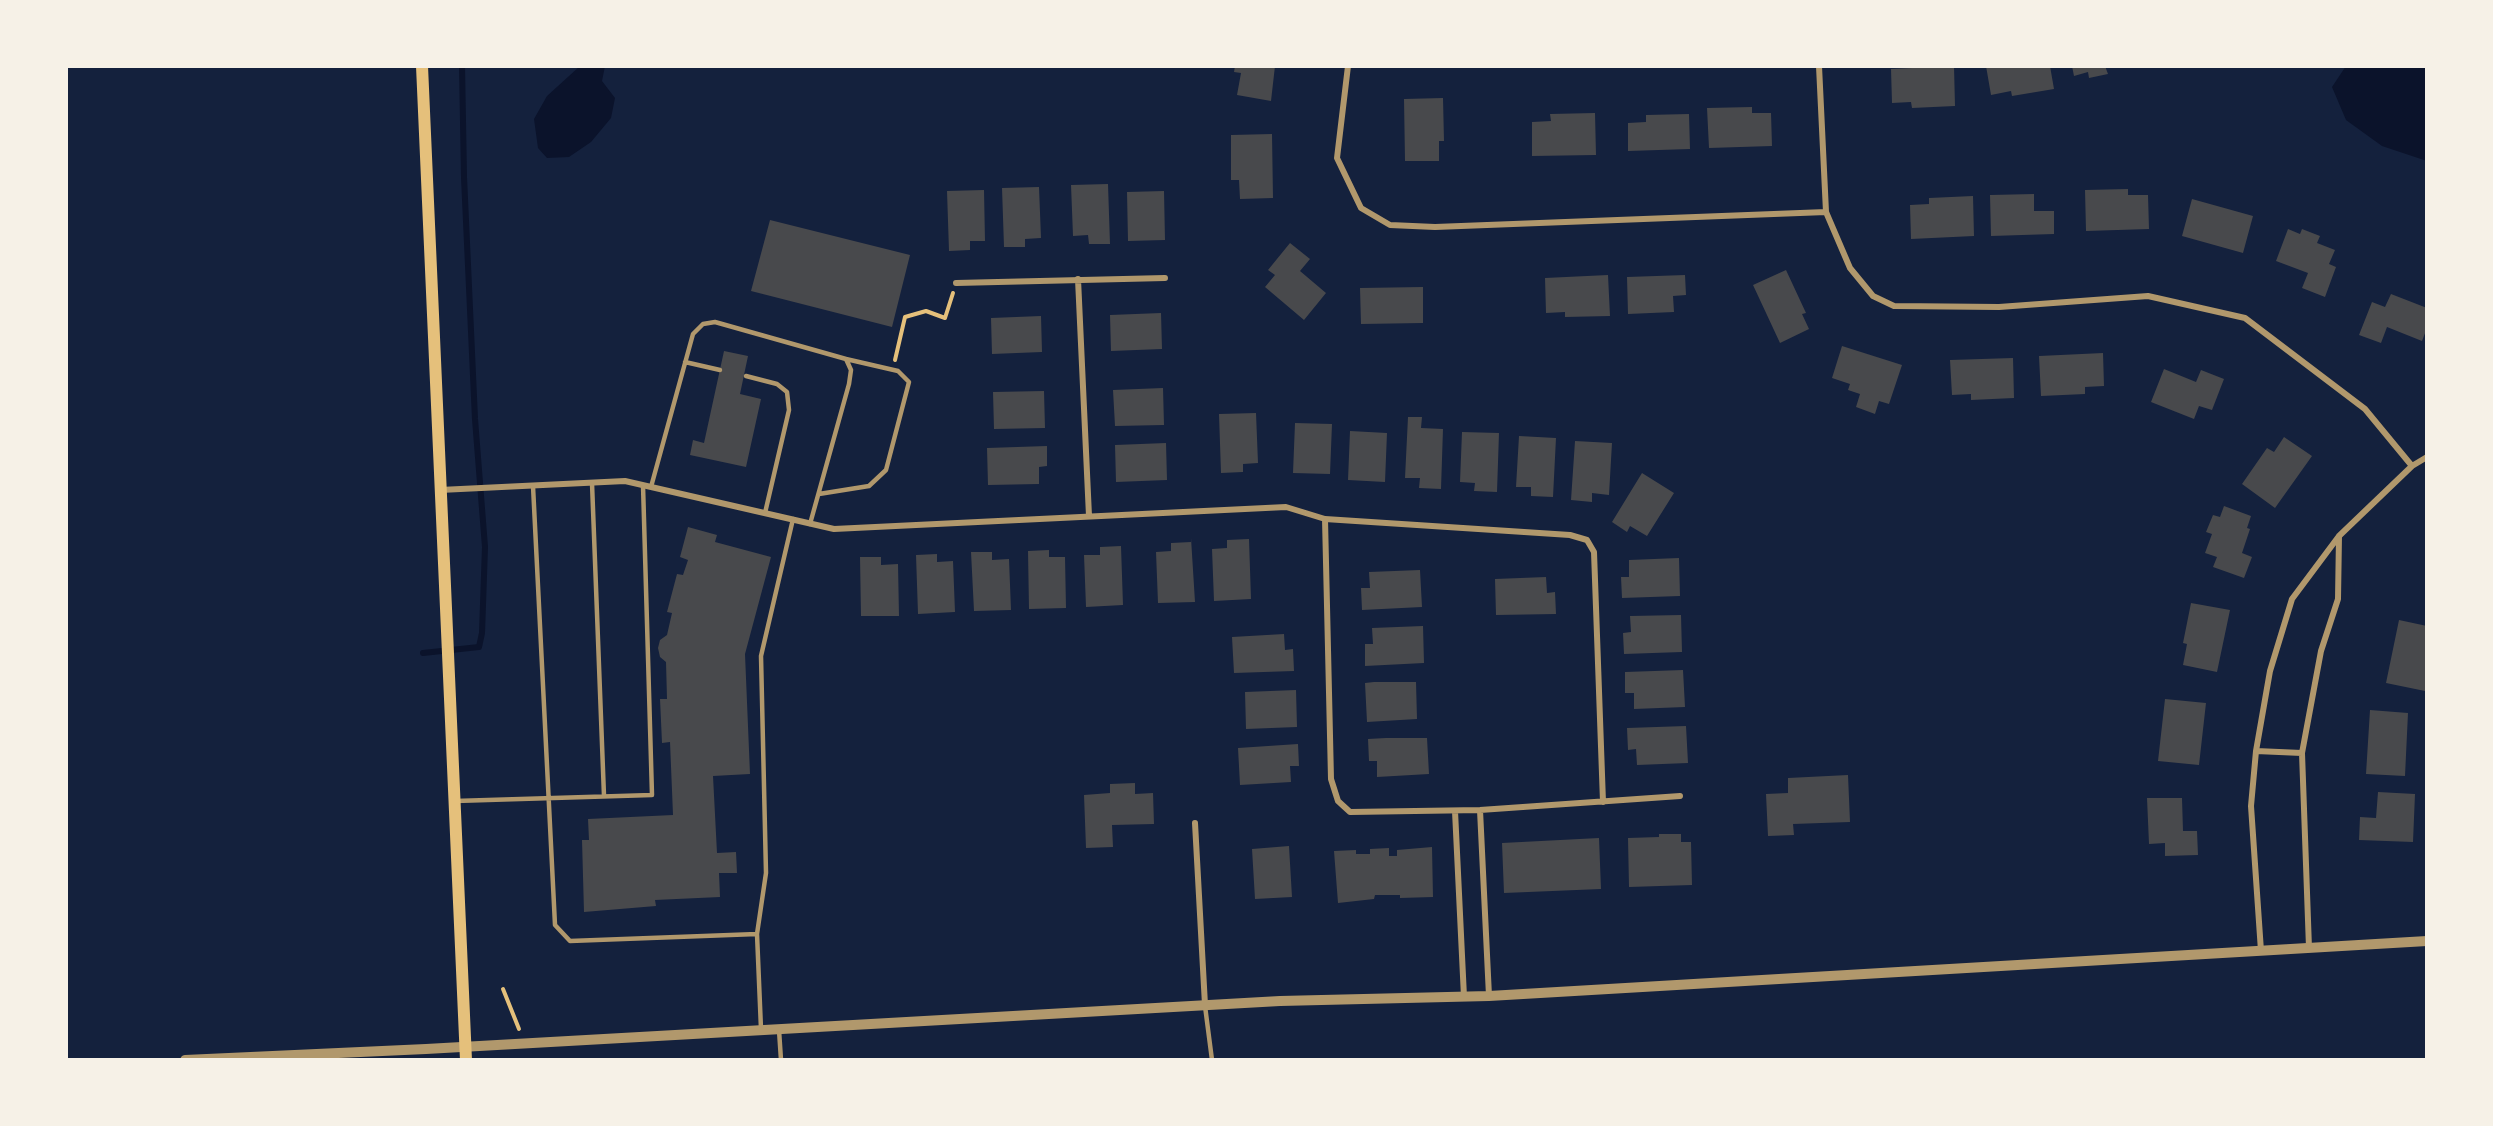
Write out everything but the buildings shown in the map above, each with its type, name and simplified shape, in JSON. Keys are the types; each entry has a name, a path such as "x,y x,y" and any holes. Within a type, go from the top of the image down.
{"main road":[{"path":"422,66 466,1060"}],"street":[{"path":"1348,66 1337,158 1361,208 1390,225 1435,227 1826,212"},
{"path":"1819,66 1826,212 1850,268 1873,296 1894,306 1999,307 2148,296 2245,318 2365,409 2412,466"},
{"path":"956,284 1165,278"},
{"path":"1078,279 1089,516"},
{"path":"2261,951 2251,806 2256,751 2271,671 2292,599 2339,536 2412,466 2427,457"},
{"path":"439,490 625,481 834,529 1286,507 1325,519 1570,535 1587,540 1594,552 1603,802"},
{"path":"1325,519 1331,779 1338,801 1350,812 1455,812 1680,796"},
{"path":"2309,948 2302,753 2321,651 2338,599 2339,536"},
{"path":"2256,751 2302,753"},
{"path":"1480,810 1489,996"},
{"path":"1455,812 1464,997"},
{"path":"1195,823 1205,1005"},
{"path":"185,1060 308,1057 465,1046 1205,1005 1489,996 2427,941"}],"lane":[{"path":"651,487 693,334 703,324 716,321 846,359 898,371 909,382 886,470 869,486 819,494"},
{"path":"810,524 849,384 851,370 846,359"},
{"path":"685,362 720,370"},
{"path":"746,376 777,384 787,392 789,410 765,513"},
{"path":"592,483 604,796"},
{"path":"453,801 652,795 643,485"},
{"path":"533,486 555,925 570,941 757,934"},
{"path":"761,1029 757,934 766,873 761,656 793,519"},
{"path":"1205,1005 1212,1060"},
{"path":"779,1028 781,1060"}],"path":[{"path":"892,370 905,317 926,311 945,318 956,284"},
{"path":"503,989 519,1025"}],"water":[{"path":"580,66 605,66 602,81 615,98 611,118 591,142 569,157 547,158 538,148 534,119 547,96"},
{"path":"2346,66 2427,66 2427,161 2382,146 2346,120 2332,87"}],"waterway":[{"path":"423,653 479,647 482,633 485,547 475,419 464,177 462,66"}]}
